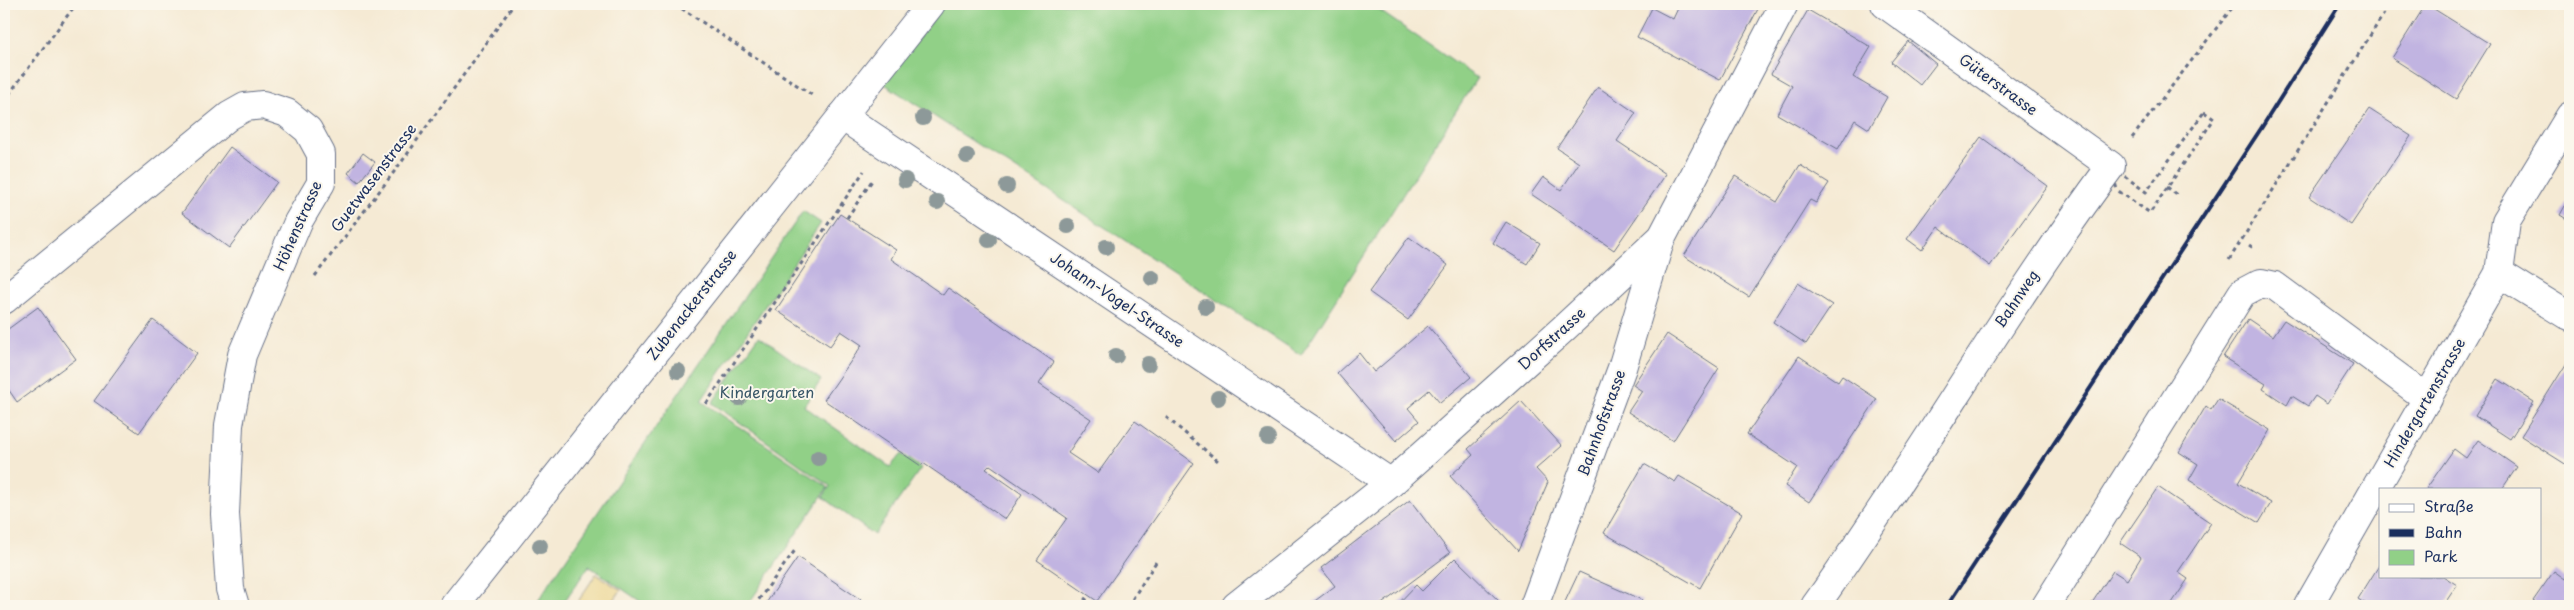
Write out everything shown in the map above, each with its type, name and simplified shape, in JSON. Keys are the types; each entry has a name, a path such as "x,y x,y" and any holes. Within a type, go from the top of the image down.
{"street":[{"name":"Zubenackerstrasse","path":"454,606 931,4"},
{"name":"Dorfstrasse","path":"1236,606 1391,483 1563,329 1662,237 1784,4"},
{"name":"Güterstrasse","path":"1885,4 2115,172"},
{"name":"Höhenstrasse","path":"4,300 229,116 245,107 263,105 287,112 308,130 321,154 321,184 298,222 242,356 229,425 225,514 230,589 235,606"},
{"name":"Johann-Vogel-Strasse","path":"842,116 1391,483"},
{"path":"2570,116 2506,221 2499,273 2570,317"},
{"name":"Bahnweg","path":"1815,606 1872,526 1992,336 2055,241 2115,172"},
{"name":"Bahnhofstrasse","path":"1534,606 1622,368 1662,237"},
{"name":"Hindergartenstrasse","path":"2308,606 2499,273"},
{"path":"2046,606 2242,293 2261,283 2275,286 2428,399"}],"path":[{"path":"4,101 76,4"},
{"name":"Guetwasenstrasse","path":"310,282 403,160 514,4"},
{"path":"675,4 842,116"},
{"path":"2129,143 2235,4"},
{"path":"2204,112 2214,119 2150,213 2115,172 2146,192 2204,112"},
{"path":"706,404 864,171 874,178 847,218"},
{"path":"2167,187 2178,196"},
{"path":"1166,417 1218,461"},
{"path":"754,606 796,549"},
{"path":"1128,606 1156,562"},
{"path":"1084,598 1095,606"}],"green space":[{"path":"945,4 1370,4 1477,78 1301,355 883,83"},
{"path":"803,211 821,223 701,401 828,487 747,606 647,606 589,566 561,606 534,606"},
{"name":"Kindergarten","path":"759,336 821,380 804,406 890,467 901,454 921,468 874,535 823,497 830,486 712,403"}],"sand":[{"path":"596,574 621,590 610,606 575,606"}],"building":[{"path":"1680,4 1748,4 1758,9 1720,80 1637,37 1652,8 1673,19"},
{"path":"2426,4 2490,44 2456,99 2392,58"},
{"path":"1808,10 1871,47 1853,77 1887,97 1869,129 1855,120 1838,149 1777,114 1792,86 1771,74"},
{"path":"1908,41 1936,64 1920,85 1891,62"},
{"path":"1598,87 1636,113 1617,141 1666,174 1614,250 1531,194 1543,177 1561,190 1579,163 1557,148"},
{"path":"2369,109 2411,136 2351,225 2309,197"},
{"path":"1981,137 2048,186 1990,266 1938,227 1922,250 1907,239"},
{"path":"230,147 277,182 229,248 182,213"},
{"path":"363,153 375,162 359,182 348,173"},
{"path":"1800,165 1829,183 1816,203 1810,200 1749,297 1684,256 1735,176 1777,202"},
{"path":"2570,197 2570,221 2560,215"},
{"path":"840,214 896,250 891,259 943,295 948,288 1054,362 1039,384 1091,419 1068,453 1098,473 1135,421 1194,463 1097,601 1037,560 1067,518 990,465 986,469 1022,494 1005,519 923,463 921,466 824,400 862,345 841,331 830,346 776,310"},
{"path":"1506,222 1540,243 1527,264 1493,243"},
{"path":"1409,237 1448,265 1408,320 1369,292"},
{"path":"1798,283 1832,305 1806,344 1773,322"},
{"path":"38,307 76,359 17,402 4,383 4,332"},
{"path":"2248,319 2273,336 2284,320 2353,364 2327,404 2315,396 2308,406 2292,396 2287,405 2263,389 2266,384 2223,357"},
{"path":"153,320 197,353 139,433 94,401"},
{"path":"1428,326 1471,377 1440,403 1429,390 1408,408 1419,421 1396,441 1337,373 1359,353 1374,372"},
{"path":"1667,334 1719,368 1673,441 1628,412 1642,391 1633,385"},
{"path":"1799,356 1838,382 1842,376 1877,399 1809,502 1785,486 1797,467 1747,434"},
{"path":"2568,361 2570,363 2570,467 2521,436"},
{"path":"2498,379 2534,402 2510,439 2475,416"},
{"path":"2218,399 2270,430 2238,483 2271,503 2259,523 2189,480 2198,464 2179,452 2206,406 2211,410"},
{"path":"1521,401 1562,446 1536,469 1548,482 1518,551 1450,476 1473,455 1468,449"},
{"path":"2478,440 2517,467 2503,488 2427,488 2454,449 2466,458"},
{"path":"1644,464 1675,482 1679,476 1742,513 1700,588 1604,533"},
{"path":"2158,487 2211,523 2178,572 2188,579 2170,606 2090,606 2113,571 2127,580 2141,557 2120,543"},
{"path":"1410,500 1450,553 1379,606 1308,606 1335,586 1321,568"},
{"path":"798,557 870,606 764,606"},
{"path":"1455,558 1504,606 1396,606 1416,585 1422,591"},
{"path":"2379,566 2379,578 2446,578 2457,585 2443,606 2369,606 2358,599"},
{"path":"2554,571 2565,579 2570,571 2570,606 2540,606 2533,601"},
{"path":"1579,572 1642,600 1639,606 1563,606"}],"railway":[{"path":"1947,606 2262,127 2340,4"}]}
